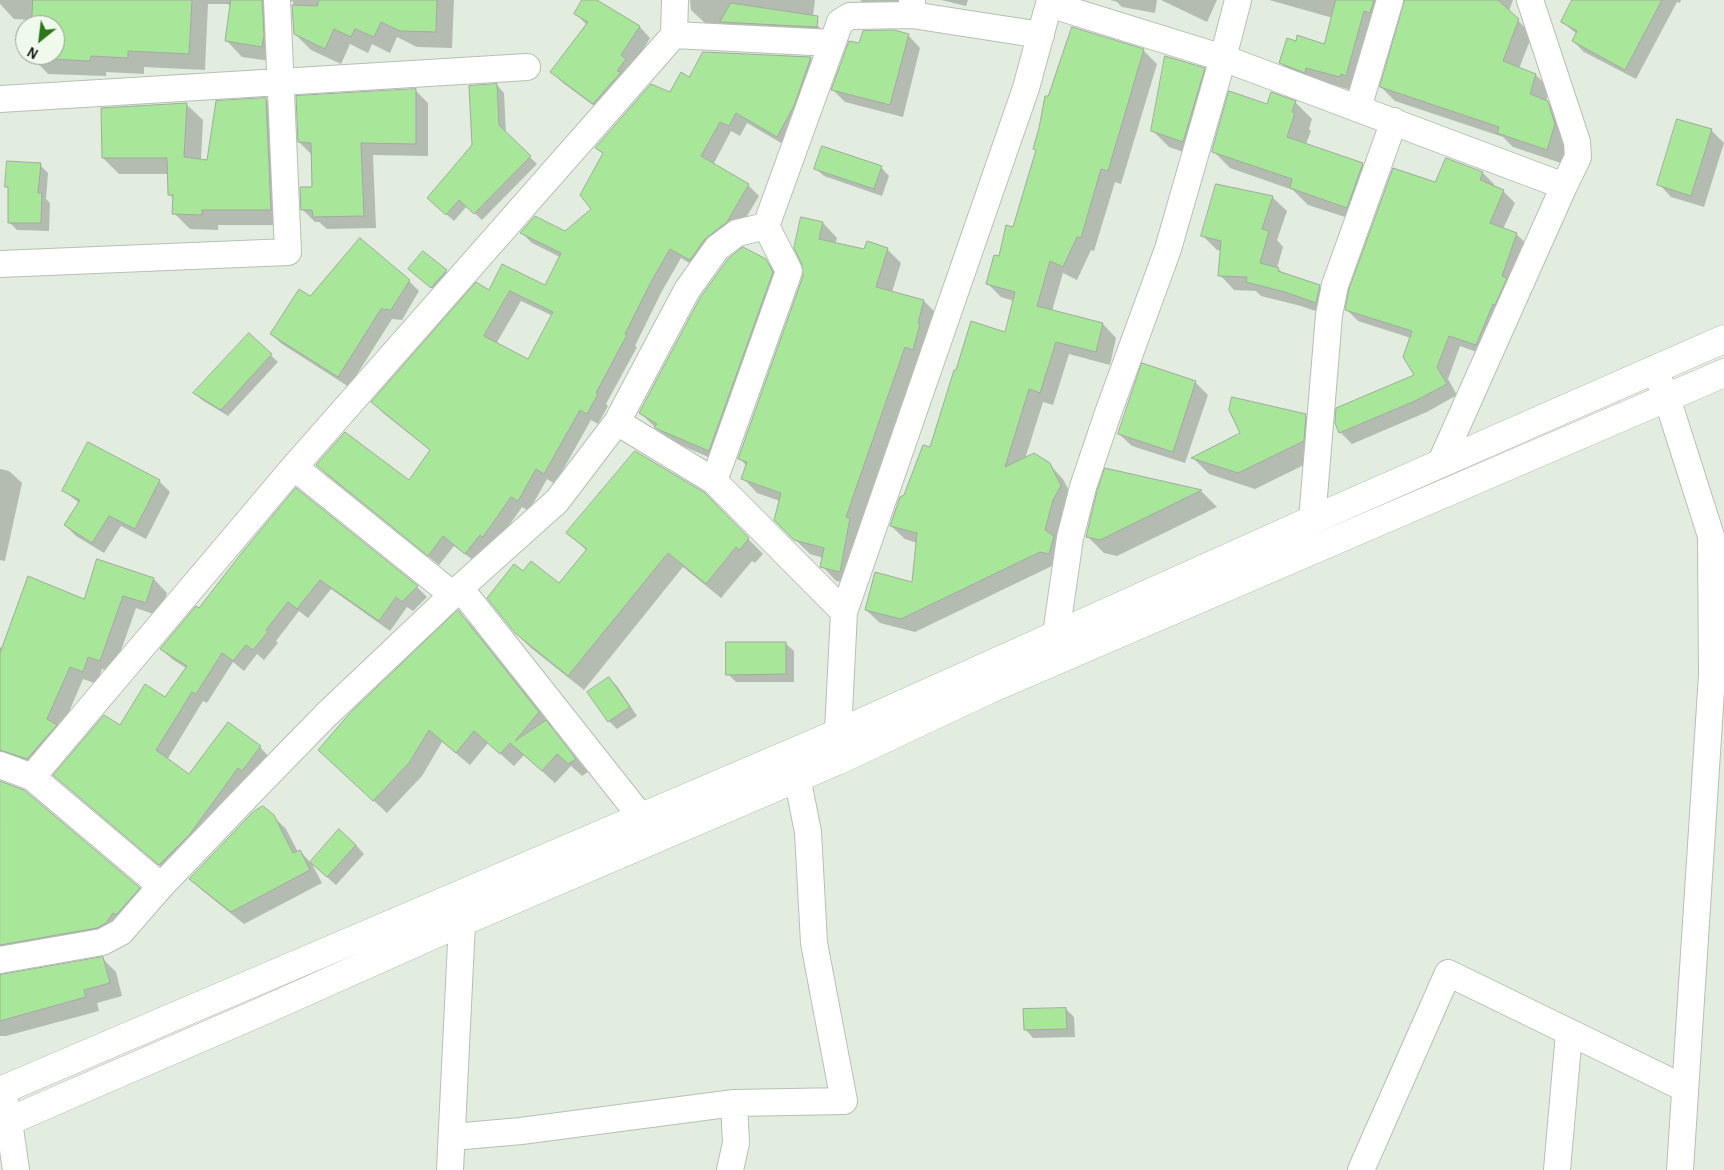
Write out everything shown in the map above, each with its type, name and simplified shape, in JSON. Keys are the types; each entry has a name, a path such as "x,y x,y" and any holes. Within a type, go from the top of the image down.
{"main road":[{"path":"5,1123 462,922 793,765 838,733 1312,520 1724,339"},
{"path":"1,1090 642,818 793,765 837,761 998,686 1724,373"}],"street":[{"path":"0,264 288,252 279,81 277,0"},
{"path":"32,777 294,467 674,34 675,0"},
{"path":"1056,634 1070,538 1083,487 1168,249 1238,0"},
{"path":"1358,108 1390,0"},
{"path":"1440,464 1578,157 1577,142 1530,0"},
{"path":"837,761 844,612 1026,88 1050,2 1223,58 1564,186"},
{"path":"714,481 789,271 766,226 840,22 850,16 912,7 1041,35"},
{"path":"674,34 832,43"},
{"path":"0,99 527,67"},
{"path":"1312,520 1329,315 1335,285 1394,121"},
{"path":"0,960 102,942 120,932 161,886 326,715 457,591 558,501 616,422 687,290 716,248 737,233 766,226"},
{"path":"1654,369 1667,398 1711,536 1718,673 1714,824 1684,1088 1680,1170"},
{"path":"616,422 714,481 844,612"},
{"path":"294,467 457,591 642,818"},
{"path":"0,765 32,777 161,886"},
{"path":"452,1137 521,1131 734,1103 844,1101 814,943 808,832 793,765"},
{"path":"450,1170 462,922"},
{"path":"1361,1170 1448,973 1684,1088"},
{"path":"1557,1170 1569,1033"},
{"path":"1,1090 5,1123 16,1170"},
{"path":"730,1170 736,1143 734,1103"}],"building":[{"path":"33,0 192,0 189,54 128,51 128,58 91,56 90,61 65,60 65,15 32,15"},
{"path":"231,0 262,0 264,35 262,47 225,41 230,5 227,3 230,4"},
{"path":"319,0 437,0 436,32 400,31 381,22 374,37 355,29 351,37 334,29 325,49 294,34 292,5 317,6"},
{"path":"582,0 597,0 640,26 621,55 626,59 617,71 621,72 593,104 550,72 588,22 574,14"},
{"path":"1336,0 1374,0 1370,13 1364,11 1346,76 1341,74 1340,77 1306,68 1305,73 1279,63 1287,38 1296,41 1297,35 1324,44"},
{"path":"1405,0 1498,0 1519,19 1503,61 1536,74 1530,94 1548,101 1555,124 1547,150 1497,133 1499,127 1380,87"},
{"path":"1572,0 1662,0 1625,70 1572,41 1577,31 1561,22"},
{"path":"731,3 818,16 817,27 720,22"},
{"path":"1072,27 1144,49 1108,171 1101,169 1081,238 1077,237 1063,267 1050,261 1037,306 1103,323 1096,352 1056,342 1040,393 1029,389 1005,467 1034,453 1050,463 1061,486 1053,500 1045,530 1054,536 1049,554 1040,552 901,619 865,610 875,572 912,582 917,533 890,526 900,497 904,495 923,445 930,447 971,321 1005,332 1015,292 986,284 994,255 999,256 1006,225 1013,227 1036,150 1033,149 1045,96 1048,96"},
{"path":"894,30 909,34 890,105 831,90 849,41 859,43 863,31"},
{"path":"703,52 811,57 794,106 777,137 736,113 729,126 720,122 701,156 749,184 727,222 705,239 690,260 670,249 651,282 625,334 627,335 587,414 580,410 544,474 536,469 518,501 511,497 483,537 480,535 465,554 443,536 428,556 316,465 345,432 409,480 430,450 371,402 476,282 489,290 502,264 545,285 561,253 520,233 535,216 565,231 591,209 580,195 603,153 595,148 651,84 670,92 681,72 689,77","holes":["510,291 553,312 528,359 484,336"]},
{"path":"1165,56 1205,68 1183,142 1151,131"},
{"path":"497,84 499,125 531,156 474,214 459,200 446,215 427,198 472,145 469,86"},
{"path":"416,89 416,144 361,143 364,216 313,217 312,210 301,210 300,187 312,187 311,143 298,142 296,96"},
{"path":"1229,91 1267,104 1271,92 1296,101 1292,112 1295,113 1287,137 1363,163 1347,208 1290,188 1292,179 1212,152"},
{"path":"266,98 271,210 202,210 202,215 172,214 173,195 168,195 167,158 102,158 101,108 187,103 184,157 207,160 216,101"},
{"path":"1677,119 1712,129 1691,196 1657,185"},
{"path":"822,146 882,166 874,189 814,169"},
{"path":"1446,158 1483,172 1480,180 1504,190 1490,223 1517,233 1502,276 1507,278 1495,305 1493,304 1476,345 1449,336 1437,367 1447,384 1415,401 1339,433 1335,423 1336,408 1414,375 1403,357 1412,331 1345,310 1349,289 1393,168 1435,182"},
{"path":"7,161 41,163 38,193 42,193 41,223 8,223 8,187 5,187"},
{"path":"1216,184 1273,196 1262,229 1269,231 1260,263 1279,268 1278,271 1320,285 1316,303 1285,292 1246,282 1247,277 1218,276 1221,241 1201,236"},
{"path":"801,217 823,222 819,239 864,249 867,241 888,248 876,287 924,300 913,350 905,347 846,517 850,518 840,572 820,567 824,548 794,540 774,520 781,493 741,479 747,462 738,459 803,276 802,265 794,248"},
{"path":"360,238 410,280 391,310 381,309 338,377 270,334 299,289 310,296"},
{"path":"743,247 766,259 773,272 709,451 657,429 654,427 657,424 639,413 700,298 728,259"},
{"path":"423,251 447,270 431,288 408,269"},
{"path":"249,333 272,354 221,410 193,393"},
{"path":"1142,363 1196,381 1173,452 1118,434"},
{"path":"1232,397 1306,414 1304,441 1238,473 1191,458 1240,433 1229,410"},
{"path":"88,442 160,480 135,529 109,516 92,543 64,525 80,500 62,491"},
{"path":"635,451 705,493 749,538 740,550 736,547 706,584 668,553 568,676 515,633 487,598 514,564 523,571 531,561 559,583 587,549 566,533"},
{"path":"1105,468 1202,490 1100,540 1086,537 1097,491"},
{"path":"296,488 418,586 402,602 396,597 379,621 320,580 297,609 288,602 266,630 268,632 253,650 246,645 233,661 222,653 196,694 192,692 156,750 189,774 228,722 261,746 242,771 238,768 190,834 159,865 53,775 104,715 120,725 145,684 165,697 187,666 160,649 196,606 199,608"},
{"path":"97,559 154,578 146,603 123,596 100,661 88,657 83,672 70,667 47,719 57,725 27,759 0,750 0,653 28,576 84,599"},
{"path":"458,610 539,712 515,741 546,720 576,759 568,764 557,754 542,771 510,743 500,754 474,731 456,753 429,730 409,763 373,801 318,750 350,713"},
{"path":"726,642 786,642 786,674 726,675"},
{"path":"609,677 630,707 608,722 587,692"},
{"path":"0,781 24,790 140,888 116,915 113,913 106,923 97,928 0,945"},
{"path":"263,806 274,815 293,853 300,850 310,870 231,912 189,879 253,812"},
{"path":"339,829 356,845 327,877 310,862"},
{"path":"103,957 110,983 84,990 86,997 0,1021 0,975"},
{"path":"1066,1008 1067,1029 1024,1030 1023,1009"}]}
